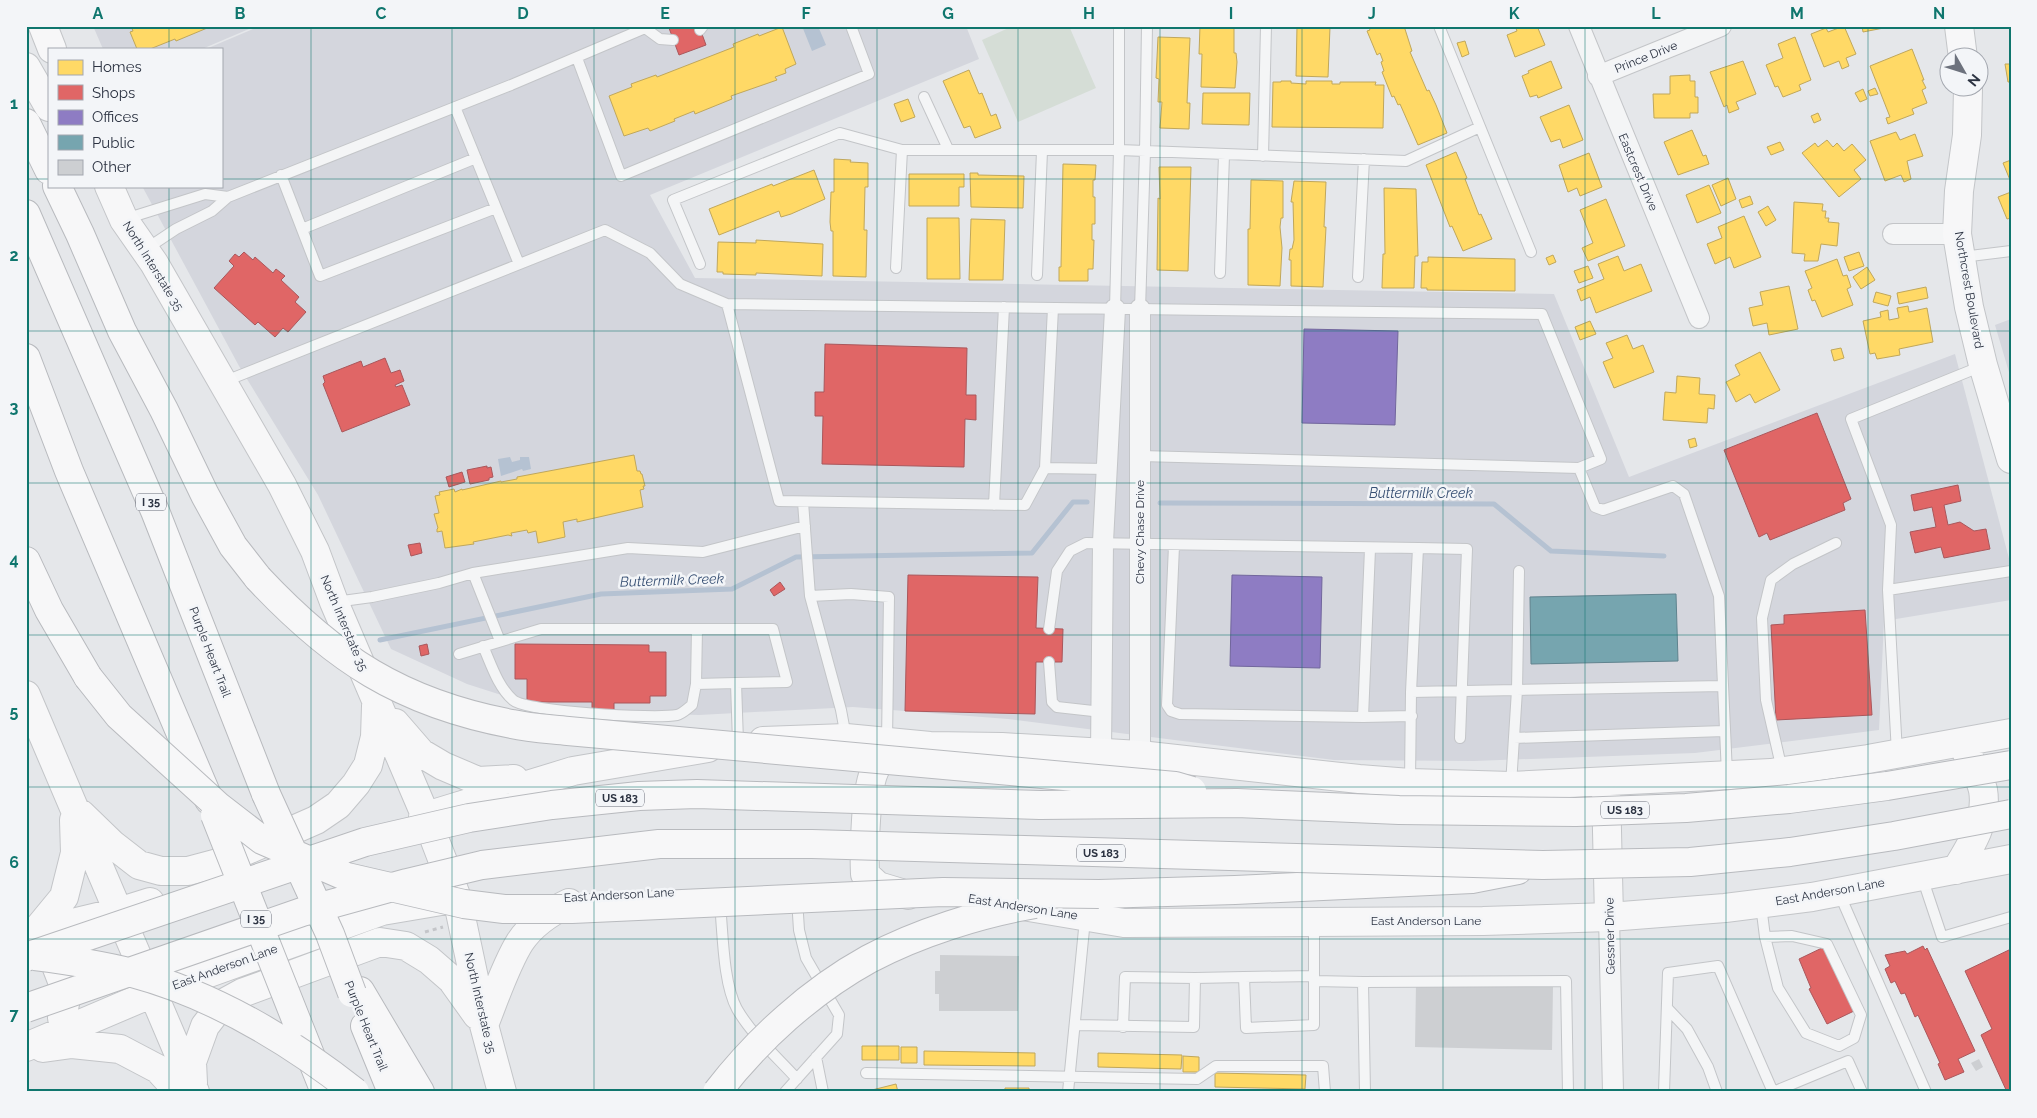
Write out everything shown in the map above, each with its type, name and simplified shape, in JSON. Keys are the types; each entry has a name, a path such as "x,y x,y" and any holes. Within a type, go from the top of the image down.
{"main road":[{"path":"43,26 52,48"},
{"path":"1959,26 1962,48"},
{"path":"26,67 48,105"},
{"name":"Northcrest Boulevard","path":"1968,98 1966,135 1959,191 1959,245 1969,307 1983,366 2011,459"},
{"path":"26,123 48,168"},
{"path":"58,188 122,331 233,546 258,578 286,608 338,652 389,684 427,701 482,718 514,725 1175,786 1237,803"},
{"path":"99,188 124,220"},
{"name":"North Interstate 35","path":"110,188 124,220 145,249 282,485 315,551 334,602 426,816 457,898 484,1025 502,1092"},
{"name":"Purple Heart Trail","path":"26,214 155,511 266,794 356,992 392,1092"},
{"name":"I 35","path":"26,358 69,471 215,815 325,1092"},
{"path":"26,562 49,610 88,677 119,716 218,806 262,840 347,877 464,904 504,909 572,909 943,892 1099,894 1235,890 1472,879 1543,865"},
{"path":"26,695 153,993 189,1090"},
{"path":"377,700 421,752 443,766 478,781 517,779 572,771 738,742 797,738 846,738 930,746 1002,747 1140,755 1410,783 1511,786 1782,771 2011,733"},
{"path":"73,806 112,844 139,865 162,871 188,871 218,863 316,820 338,805 356,784 368,765 376,737 377,700"},
{"path":"1956,870 1969,850 1984,814 1983,789 1962,742"},
{"path":"912,896 878,886 865,874 870,783 877,765 896,753 930,746"},
{"name":"US 183","path":"28,944 364,842 469,818 552,805 639,796 697,794 1040,805 1237,803 1409,810 1576,812 1686,808 1789,799 1987,771 2011,765"},
{"path":"28,944 118,912 572,771"},
{"name":"Gessner Drive","path":"1606,781 1609,917"},
{"path":"28,944 64,897 76,853 73,806"},
{"name":"US 183","path":"26,1008 302,912 407,883 482,865 659,844 812,844 1543,865 1690,862 1790,852 1894,836 2011,814"},
{"name":"East Anderson Lane","path":"38,1041 153,993 382,911 457,898 577,898 719,889 846,888 912,896 972,898 1124,923 1483,921 1609,917 1760,904 1839,892 2011,859"},
{"path":"718,1092 768,1035 817,993 869,959 936,930 1011,908 1099,894"},
{"path":"484,1025 520,942 538,922 552,911 577,898"},
{"path":"189,1090 192,1062 205,1026 222,1004 242,993 380,942 406,946 429,960 452,980 484,1025"},
{"path":"28,944 32,943 52,955 67,994 62,1018 38,1041"},
{"path":"28,944 60,959 132,973 198,996 262,1028 322,1066 355,1092"},
{"path":"356,992 420,1092"},
{"path":"26,1050 72,1044 120,1049 158,1069 189,1090"}],"street":[{"name":"Eastcrest Drive","path":"1579,26 1699,318"},
{"name":"Prince Drive","path":"1598,76 1721,26"},
{"path":"1892,234 1959,245"},
{"path":"1101,753 1103,542 1115,309"},
{"name":"Chevy Chase Drive","path":"1140,309 1140,755"},
{"name":"Gessner Drive","path":"1609,917 1614,1092"}],"lane":[{"path":"577,58 621,176 869,74 851,26"},
{"path":"1115,309 1119,150 1119,26"},
{"path":"1140,309 1147,26"},
{"path":"1263,156 1266,26"},
{"path":"1438,26 1531,252"},
{"path":"145,249 171,232 212,211 228,197 577,58 648,27 660,39 673,40"},
{"path":"924,97 948,149"},
{"path":"454,107 519,264"},
{"path":"700,264 673,200 840,133 902,150 1119,150 1406,161 1480,127"},
{"path":"896,268 902,150"},
{"path":"1036,275 1042,151"},
{"path":"1220,273 1224,155"},
{"path":"302,229 476,158"},
{"path":"1358,277 1364,159"},
{"path":"281,175 320,276 496,208"},
{"path":"124,220 205,194 228,197"},
{"path":"222,382 605,230 650,253 680,284 727,304 1542,314 1601,459 1579,468 1141,456"},
{"path":"1959,245 2011,251"},
{"path":"727,304 779,501 994,505 1025,505 1045,468 1052,308"},
{"path":"994,505 1004,307"},
{"path":"1897,753 1888,590 1891,525 1851,419 1983,366"},
{"path":"1045,468 1107,469"},
{"path":"1579,468 1595,506 1603,510 1674,486 1684,494 1719,596 1727,775"},
{"path":"802,502 810,596 841,710 846,738"},
{"path":"334,602 372,597 439,583 473,573 628,548 703,552 805,526"},
{"path":"1049,629 1057,571 1070,550 1086,543 1103,542 1174,546 1467,549 1460,738"},
{"path":"1782,771 1766,700 1762,618 1768,590 1771,580 1793,564 1836,543"},
{"path":"1174,546 1167,705 1171,711 1180,714 1412,716"},
{"path":"1410,783 1411,692 1418,548"},
{"path":"1363,717 1370,549"},
{"path":"1888,590 2011,571"},
{"path":"1511,786 1517,690 1519,572"},
{"path":"473,573 500,642"},
{"path":"810,596 851,594 890,597 887,742"},
{"path":"459,654 541,629 773,629 787,682 696,684"},
{"path":"483,646 500,684 514,702 545,708 612,716 679,715 692,705 696,684 696,629"},
{"path":"1049,662 1052,702 1057,707 1102,712"},
{"path":"736,683 738,742"},
{"path":"1411,692 1722,686"},
{"path":"1514,738 1724,731"},
{"path":"1922,876 1942,937 2011,918"},
{"path":"784,1092 837,1034 839,1015 806,958 799,930 796,888"},
{"path":"719,889 728,986 737,1009 751,1028 797,1079"},
{"path":"1839,892 1926,1092"},
{"path":"1760,904 1765,937 1778,988 1806,1033 1839,1046 1854,1038 1861,1015 1826,944 1792,936 1765,937"},
{"path":"1068,1092 1085,917"},
{"path":"1244,977 1246,1028 1314,1025 1314,921"},
{"path":"1664,1092 1668,973 1718,966 1773,1092 1848,1061 1862,1092"},
{"path":"1123,1027 1124,977 1314,978 1363,982 1566,981 1568,1092"},
{"path":"1075,1025 1194,1027 1195,978"},
{"path":"1363,982 1365,1092"},
{"path":"1667,1008 1687,1029 1708,1067 1717,1092"},
{"path":"816,1057 823,1092"},
{"path":"866,1073 1197,1079 1216,1066 1323,1066 1325,1092"}],"shaded area":[{"path":"93,26 256,26 204,48 103,48"},
{"path":"260,26 966,26 979,59 650,195 695,278 1554,294 1629,477 1955,354 2011,566 2011,600 1884,621 1879,730 1695,753 1474,761 1334,760 1008,719 853,707 699,715 600,712 526,703 467,684 391,649 318,495 239,366 143,188 222,188 222,48 208,48"},
{"path":"1013,26 1069,26 1096,88 1018,122 982,40"},
{"path":"2011,319 2011,379 1995,325"}],"water":[{"path":"802,26 818,26 826,45 812,51"},
{"path":"510,457 512,462 520,460 520,457 529,457 531,469 523,471 522,469 501,476 498,459"}],"building: Homes":[{"path":"131,26 212,26 176,41 175,39 152,48 137,48 130,32 133,31"},
{"path":"1200,26 1234,26 1234,53 1236,53 1237,62 1235,88 1201,87 1202,54 1199,54"},
{"path":"1297,26 1330,27 1328,77 1296,76"},
{"path":"1368,26 1404,26 1412,51 1410,52 1427,91 1429,90 1436,105 1447,133 1418,145 1400,104 1398,105 1394,96 1392,97 1382,72 1384,71 1381,62 1383,61 1380,53 1377,55 1367,31 1370,30"},
{"path":"1515,26 1537,26 1545,45 1515,57 1507,35 1517,31"},
{"path":"1844,26 1856,54 1846,58 1849,66 1842,69 1839,61 1824,67 1811,34 1826,28 1828,32"},
{"path":"1862,26 1894,26 1863,32"},
{"path":"782,27 796,64 785,69 786,73 775,77 777,80 731,96 732,99 695,114 694,111 650,131 648,128 624,136 609,96 632,87 631,84 656,75 657,77 734,47 733,44 758,34 759,36"},
{"path":"1158,37 1190,38 1187,103 1190,103 1189,129 1160,128 1162,102 1158,102 1159,79 1156,78"},
{"path":"1795,37 1811,80 1799,85 1801,90 1783,97 1778,86 1775,87 1766,65 1783,58 1778,44"},
{"path":"1465,41 1469,54 1462,57 1457,43"},
{"path":"1912,49 1924,80 1922,80 1926,88 1922,90 1927,103 1912,109 1914,114 1888,124 1886,118 1890,117 1870,66"},
{"path":"1551,61 1562,88 1538,98 1537,95 1530,97 1522,76 1529,73 1528,71"},
{"path":"1743,61 1756,94 1736,102 1739,109 1729,113 1727,105 1724,107 1710,72"},
{"path":"2005,64 2011,64 2011,82 2008,82"},
{"path":"969,70 979,94 982,93 991,116 996,114 1001,128 975,138 970,126 964,128 943,81"},
{"path":"1690,75 1690,81 1695,81 1698,113 1690,113 1690,118 1654,118 1653,94 1670,94 1670,76"},
{"path":"1306,81 1332,81 1332,84 1340,84 1340,82 1376,82 1375,85 1384,85 1383,128 1272,127 1273,82 1306,84"},
{"path":"1875,88 1878,94 1870,96 1868,91"},
{"path":"1863,89 1867,99 1860,102 1855,93"},
{"path":"1203,93 1250,93 1249,125 1202,124"},
{"path":"908,99 915,117 901,122 894,104"},
{"path":"1569,105 1583,140 1563,148 1560,139 1551,142 1540,117"},
{"path":"1818,113 1821,120 1814,123 1811,116"},
{"path":"1692,130 1703,156 1706,155 1709,164 1678,175 1664,142"},
{"path":"1896,132 1900,140 1915,134 1923,156 1907,161 1911,179 1904,182 1901,175 1885,181 1870,141"},
{"path":"1827,140 1833,147 1837,143 1844,151 1852,144 1866,160 1854,170 1861,179 1839,197 1802,153 1815,143 1818,147"},
{"path":"1780,142 1784,150 1771,155 1767,147"},
{"path":"1456,152 1479,215 1481,214 1492,239 1463,251 1452,226 1450,227 1426,165"},
{"path":"1589,153 1602,187 1580,196 1577,188 1568,192 1559,165"},
{"path":"834,159 868,163 868,187 865,187 864,230 867,230 866,277 833,276 833,231 831,231 830,222 831,192 834,192"},
{"path":"2011,160 2011,180 2010,180 2003,163"},
{"path":"1063,164 1096,165 1095,180 1093,180 1095,224 1092,224 1092,240 1094,240 1093,269 1088,269 1088,281 1059,281 1059,267 1061,267"},
{"path":"1159,167 1191,167 1188,271 1157,270 1158,198 1160,199"},
{"path":"814,170 825,199 781,217 779,211 719,235 709,209"},
{"path":"970,173 978,173 978,175 1024,176 1023,208 971,207"},
{"path":"909,174 964,174 964,187 959,187 959,206 909,206"},
{"path":"1728,178 1736,199 1721,206 1712,185"},
{"path":"1251,180 1283,181 1283,218 1281,218 1280,227 1282,248 1280,286 1248,285 1248,229 1250,229"},
{"path":"1294,181 1326,182 1323,287 1291,286 1291,260 1289,260 1290,249 1292,249 1294,240 1293,202 1291,202"},
{"path":"1709,185 1721,213 1697,223 1686,195"},
{"path":"1384,188 1416,189 1418,256 1415,256 1414,288 1382,288 1383,254 1385,254"},
{"path":"2011,192 2011,218 2007,219 1998,197"},
{"path":"1750,196 1753,204 1742,208 1739,200"},
{"path":"1606,199 1625,246 1588,261 1582,248 1593,243 1580,210"},
{"path":"1794,202 1823,204 1822,211 1826,211 1825,218 1829,218 1828,222 1839,223 1837,246 1821,244 1818,261 1804,261 1805,254 1792,253"},
{"path":"1768,206 1776,220 1766,226 1758,212"},
{"path":"1744,216 1761,257 1734,268 1730,257 1715,264 1707,244 1722,238 1718,227"},
{"path":"927,218 959,218 960,279 927,279"},
{"path":"971,219 1005,220 1003,280 969,280"},
{"path":"756,240 823,244 822,276 756,273 756,275 723,274 723,272 717,272 718,242 756,243"},
{"path":"1859,252 1864,266 1849,271 1844,257"},
{"path":"1553,255 1556,262 1549,265 1546,258"},
{"path":"1618,256 1624,271 1641,264 1652,291 1596,313 1590,297 1581,301 1577,290 1604,279 1598,264"},
{"path":"1428,257 1515,259 1515,291 1427,290 1427,288 1421,288 1422,262 1428,262"},
{"path":"1837,259 1843,276 1847,275 1851,287 1847,289 1853,305 1822,317 1815,300 1812,301 1808,290 1812,288 1805,271"},
{"path":"1588,266 1593,278 1579,283 1574,271"},
{"path":"1867,267 1875,280 1861,289 1853,277"},
{"path":"1789,286 1798,329 1769,335 1767,323 1753,326 1749,308 1763,305 1760,292"},
{"path":"1926,287 1928,298 1899,304 1897,293"},
{"path":"1876,292 1891,296 1888,306 1873,302"},
{"path":"1908,306 1909,312 1927,308 1933,342 1899,349 1900,355 1877,359 1875,353 1870,354 1863,321 1881,317 1880,312 1888,310 1889,320 1899,318 1897,308"},
{"path":"1590,321 1596,334 1580,340 1575,327"},
{"path":"1627,335 1633,349 1643,345 1654,372 1614,388 1603,362 1613,358 1606,343"},
{"path":"1841,348 1844,358 1834,361 1831,350"},
{"path":"1760,352 1780,390 1755,403 1750,394 1736,402 1726,382 1740,375 1735,365"},
{"path":"1677,376 1700,378 1699,394 1715,395 1714,409 1708,408 1707,423 1663,420 1665,392 1676,393"},
{"path":"1695,438 1697,446 1690,448 1688,440"},
{"path":"634,455 637,471 640,471 642,474 645,486 643,486 644,489 640,490 643,507 577,522 577,519 563,522 565,537 538,543 536,531 528,533 527,530 511,533 512,536 508,535 473,542 474,544 445,548 442,531 437,532 438,528 434,514 439,513 435,496 440,495 439,492 454,489 455,492 517,479 517,477"},
{"path":"862,1046 899,1046 899,1060 862,1060"},
{"path":"901,1047 917,1047 917,1063 901,1063"},
{"path":"924,1051 1035,1053 1035,1066 924,1065"},
{"path":"1098,1053 1182,1055 1181,1069 1098,1067"},
{"path":"1183,1056 1199,1057 1199,1072 1183,1072"},
{"path":"1215,1073 1306,1075 1305,1089 1215,1087"},
{"path":"896,1084 898,1092 868,1092 868,1091"},
{"path":"1005,1088 1029,1088 1029,1092 1005,1092"},
{"path":"916,1090 993,1090 992,1092 916,1092"}],"building: Shops":[{"path":"672,26 699,26 706,45 679,55 669,28"},
{"path":"244,252 253,260 255,257 273,273 276,269 285,276 281,280 299,297 295,302 306,312 288,332 283,328 275,337 258,322 255,325 214,288 234,266 229,261 235,254 239,257"},
{"path":"825,344 967,348 966,395 976,395 976,420 965,419 964,467 822,464 823,416 815,416 815,392 824,392"},
{"path":"385,358 391,373 400,370 404,381 395,385 396,387 402,385 410,405 342,432 323,384 325,382 323,376 361,361 363,367"},
{"path":"1817,413 1851,499 1843,503 1845,510 1770,540 1767,533 1759,537 1724,450"},
{"path":"487,466 487,468 491,467 493,477 489,478 489,480 470,484 467,470"},
{"path":"462,472 465,482 449,487 446,477"},
{"path":"1958,485 1961,501 1944,505 1948,525 1960,522 1974,531 1986,529 1990,549 1944,558 1941,547 1915,553 1910,532 1936,527 1932,507 1914,511 1911,495"},
{"path":"420,543 422,553 411,556 408,545"},
{"path":"908,575 1038,577 1036,628 1063,629 1062,662 1036,662 1035,714 905,711"},
{"path":"780,582 785,589 774,596 770,590"},
{"path":"1865,610 1872,715 1776,720 1771,625 1784,624 1784,615"},
{"path":"427,644 429,654 421,656 419,646"},
{"path":"515,644 649,645 649,652 666,652 666,696 650,696 650,703 614,703 614,710 592,710 592,702 527,702 527,679 515,679"},
{"path":"1923,946 1925,950 1927,948 1975,1051 1958,1059 1964,1072 1945,1080 1938,1064 1940,1063 1918,1015 1915,1017 1905,993 1901,994 1895,981 1891,983 1885,969 1890,966 1885,955 1905,951 1907,954"},
{"path":"1824,947 1854,1011 1827,1024 1809,989 1811,988 1799,959"},
{"path":"2011,949 2011,1092 2007,1092 1981,1035 1992,1029 1965,971"}],"building: Offices":[{"path":"1304,329 1398,331 1395,425 1302,423"},
{"path":"1232,575 1322,577 1320,668 1230,666"}],"building: Public":[{"path":"1676,594 1678,661 1531,664 1530,597"}],"building: Other":[{"path":"940,955 1019,956 1018,1011 939,1011 939,994 935,994 935,971 940,971"},
{"path":"1416,983 1553,986 1552,1050 1415,1047"},
{"path":"1979,1059 1983,1067 1976,1071 1971,1063"}],"waterway":[{"name":"Buttermilk Creek","path":"380,640 601,594 732,589 796,557 1032,553 1073,502 1087,502"},
{"name":"Buttermilk Creek","path":"1160,503 1494,504 1551,551 1664,556"}]}
